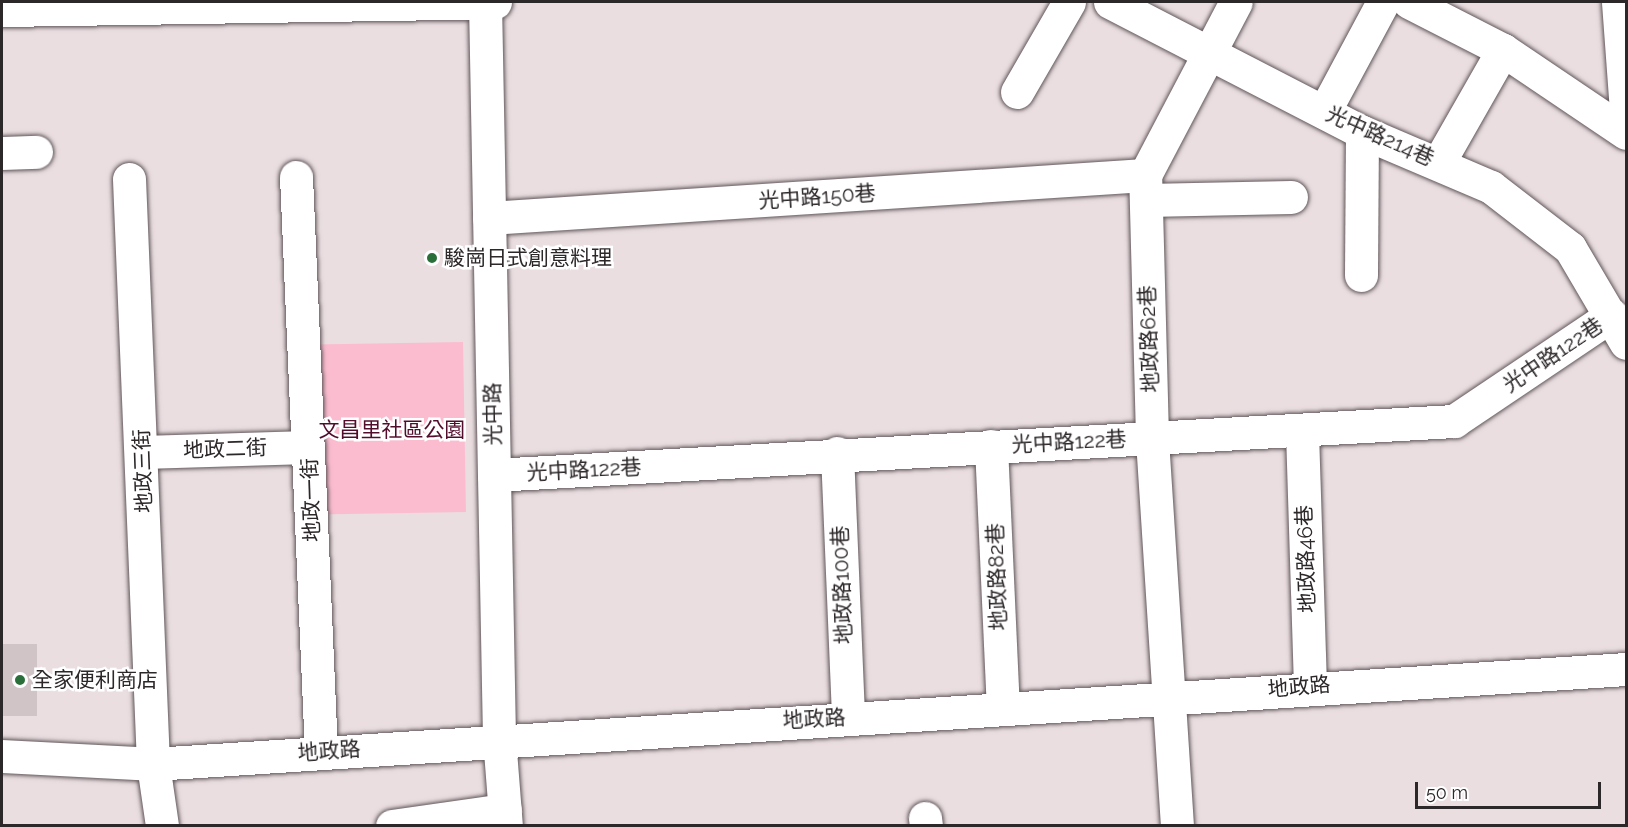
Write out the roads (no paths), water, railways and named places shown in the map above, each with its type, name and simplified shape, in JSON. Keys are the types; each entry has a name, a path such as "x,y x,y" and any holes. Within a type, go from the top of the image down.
{"street":[{"path":"1017,92 1069,2"},
{"name":"光中路214巷","path":"1110,2 1362,132 1439,162 1491,187 1570,248 1619,328"},
{"name":"地政路62巷","path":"1178,825 1152,437 1145,188 1206,53 1236,2"},
{"path":"1324,112 1383,2"},
{"path":"1409,2 1503,50 1626,133"},
{"path":"1618,2 1626,111"},
{"path":"2,10 489,3"},
{"name":"光中路","path":"489,3 489,218 499,738 506,818"},
{"path":"1439,162 1503,50"},
{"path":"1361,275 1362,132"},
{"path":"2,153 36,152"},
{"name":"地政一街","path":"296,177 321,752"},
{"name":"地政三街","path":"129,179 153,764 162,825"},
{"name":"光中路150巷","path":"489,218 1145,188 1291,197"},
{"name":"光中路122巷","path":"494,475 837,453 1302,432 1454,422 1619,328"},
{"name":"地政路46巷","path":"1302,432 1310,686"},
{"name":"地政路82巷","path":"992,446 1003,708"},
{"name":"地政二街","path":"142,452 308,447"},
{"name":"地政路100巷","path":"837,453 848,717"},
{"name":"地政路","path":"2,756 153,764 499,738 1168,699 1310,686 1626,669"},
{"path":"392,825 506,818"}],"place":[{"name":"駿崗日式創意料理","path":"432,258"},
{"name":"全家便利商店","path":"20,680"}],"park label":[{"name":"文昌里社區公園","path":"392,430"}]}
